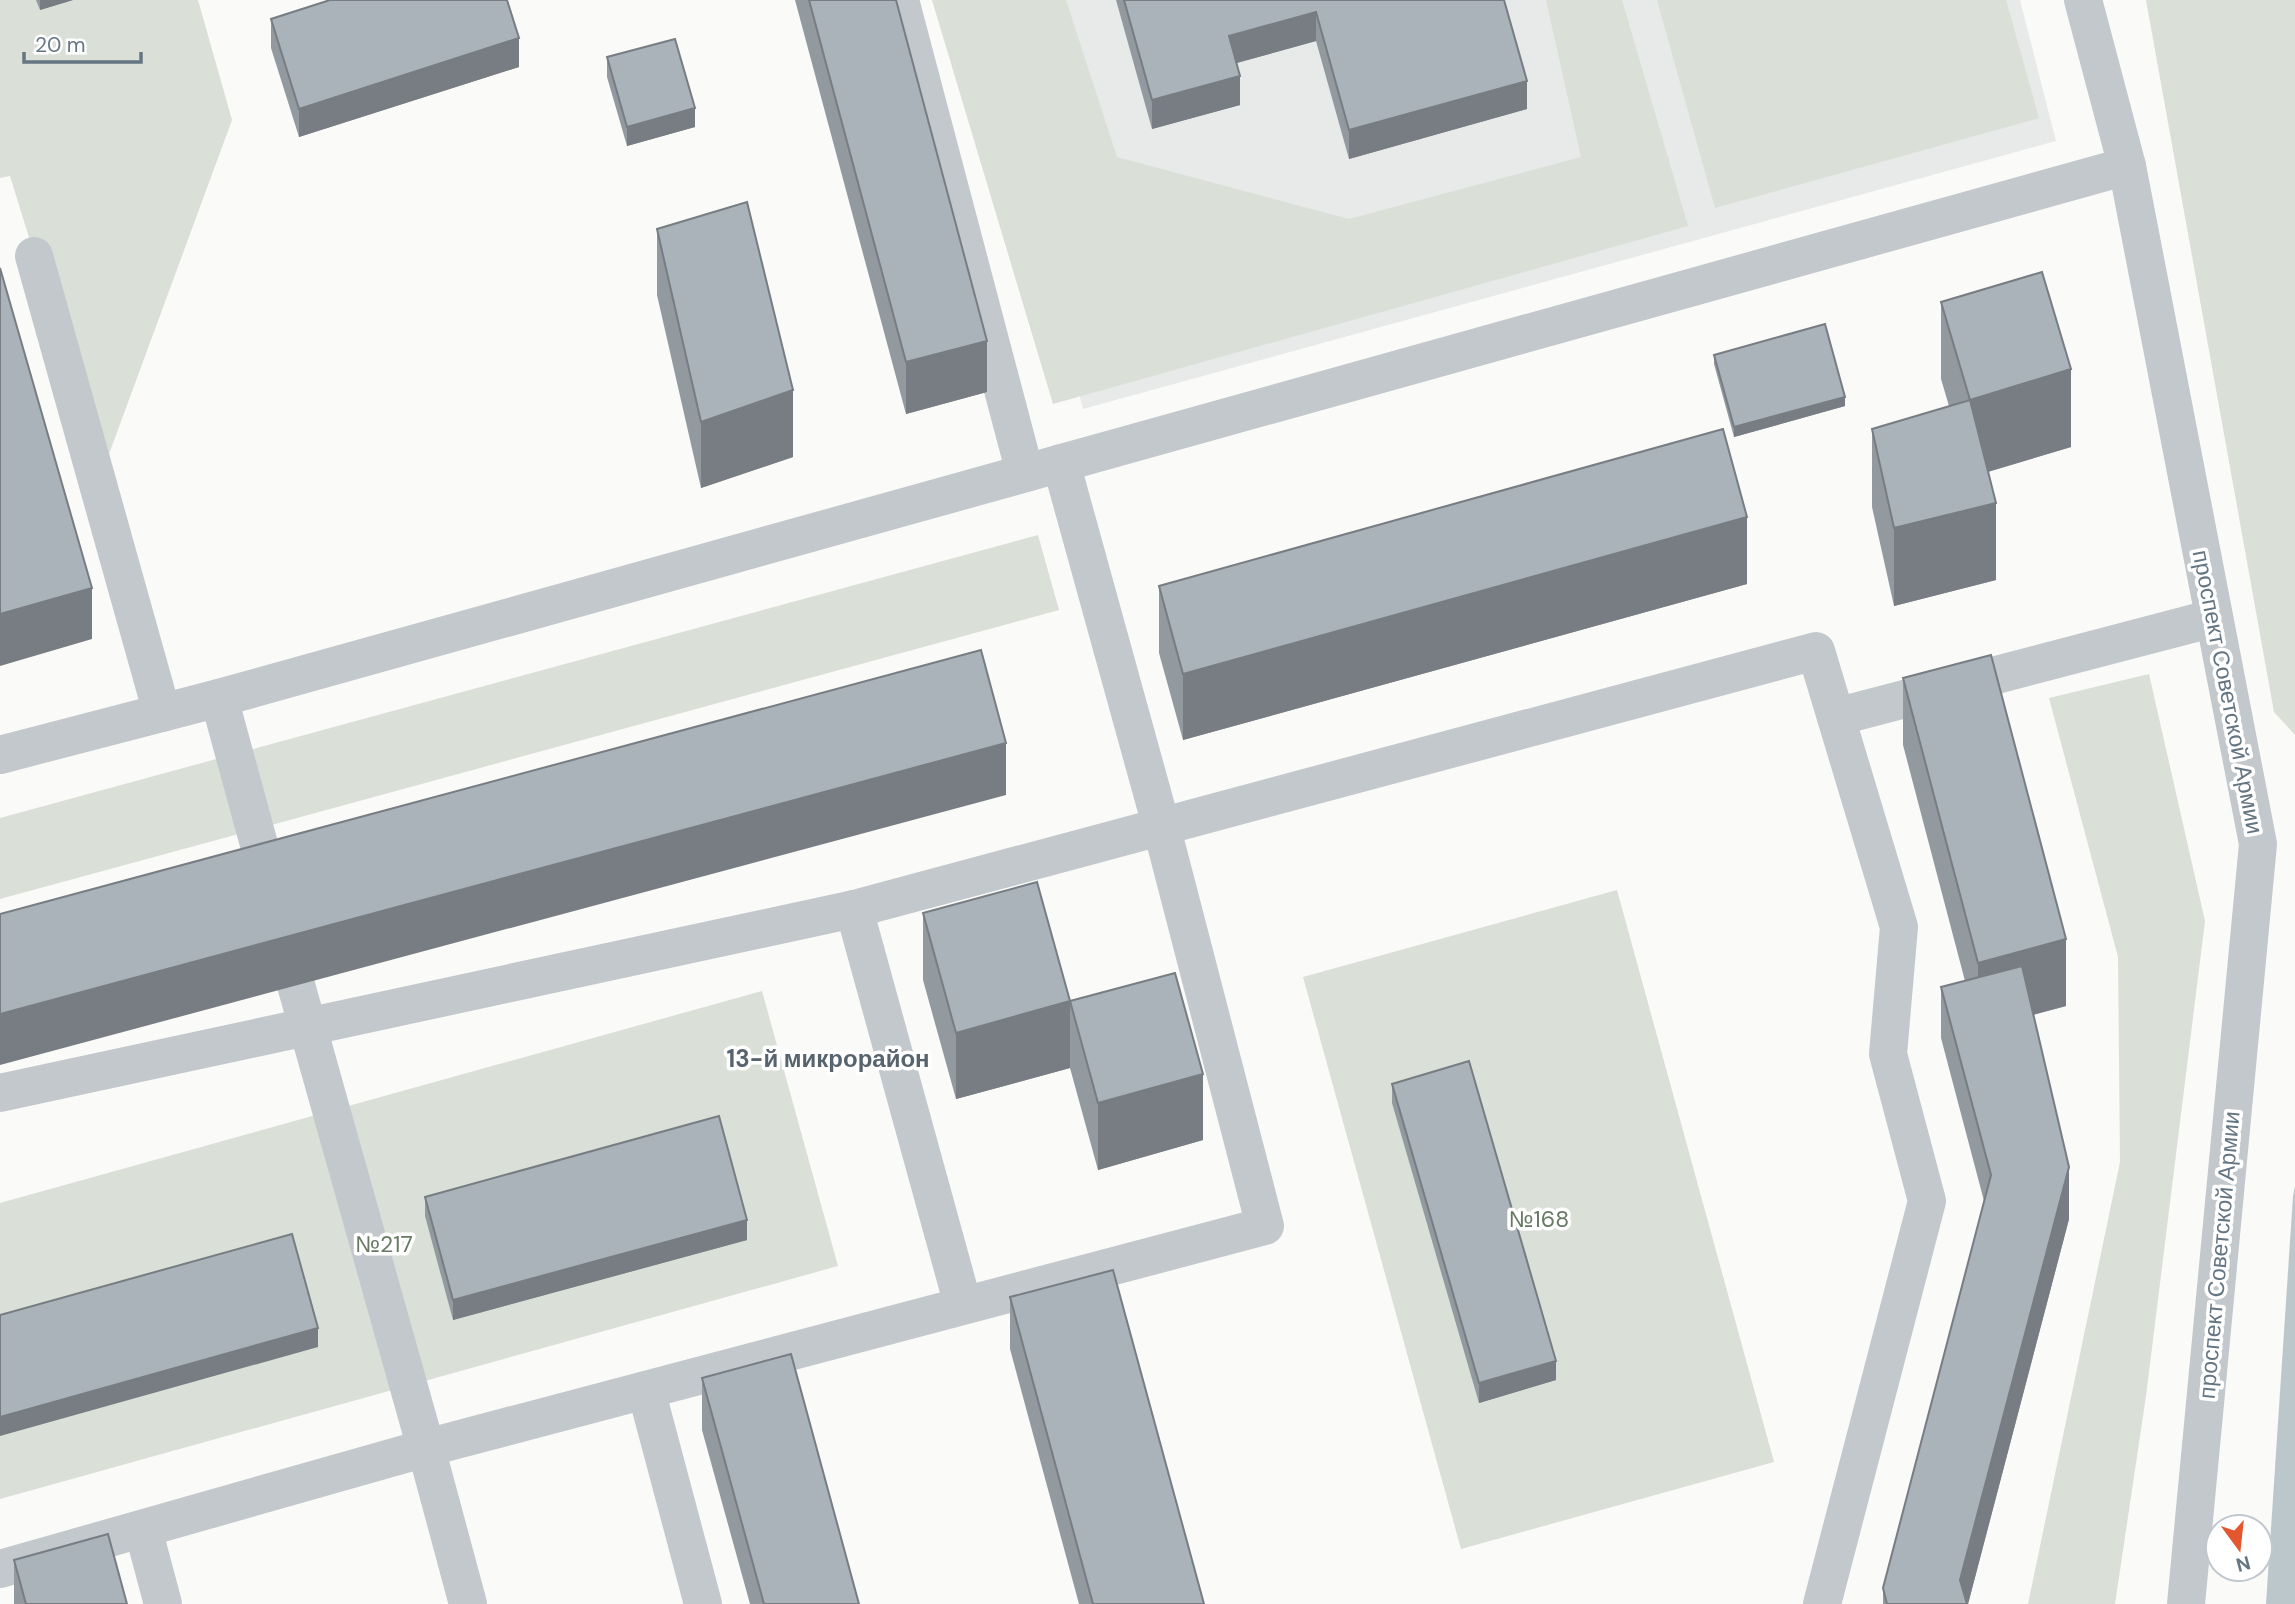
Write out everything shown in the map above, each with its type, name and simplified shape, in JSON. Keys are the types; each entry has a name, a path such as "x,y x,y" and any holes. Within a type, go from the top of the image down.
{"street":[{"path":"0,1569 426,1448 1265,1226 1161,825 1043,468 900,0"},
{"name":"проспект Советской Армии","path":"2083,0 2127,166 2258,844 2186,1604"},
{"path":"0,755 219,698 2127,166"},
{"path":"34,256 162,713"},
{"path":"1836,717 2214,618"},
{"path":"0,1093 854,909 1816,651 1899,927 1888,1054 1927,1201 1822,1604"},
{"path":"219,698 272,892"},
{"path":"854,909 963,1306"},
{"path":"296,985 468,1604"},
{"path":"646,1390 703,1604"},
{"path":"143,1529 163,1604"}],"shaded area":[{"path":"980,0 2020,0 2056,141 1083,409"},
{"path":"2295,1186 2295,1604 2266,1604 2267,1583 2274,1583 2272,1513"}],"green space":[{"path":"0,0 198,0 232,120 102,473 10,176 0,178"},
{"path":"932,0 1066,0 1117,157 1349,219 1581,157 1546,0 1622,0 1688,226 1053,404"},
{"path":"1657,0 2006,0 2039,118 1715,208"},
{"path":"2146,0 2295,0 2295,735 2274,712"},
{"path":"1038,535 1059,610 0,899 0,818"},
{"path":"2149,674 2205,921 2146,1396 2115,1604 2028,1604 2120,1162 2118,957 2049,698"},
{"name":"№168","path":"1617,890 1774,1462 1461,1549 1303,977"},
{"name":"№217","path":"762,991 838,1266 0,1499 0,1203"}],"building":[{"path":"330,0 507,0 519,38 299,109 271,19"},
{"path":"809,0 896,0 987,341 906,362"},
{"path":"1124,0 1504,0 1527,81 1349,130 1316,12 1229,36 1240,76 1152,100"},
{"path":"675,39 695,108 627,127 607,57"},
{"path":"747,202 793,390 701,422 657,229"},
{"path":"0,268 92,588 0,614"},
{"path":"2042,272 2071,369 1970,400 1941,302"},
{"path":"1825,324 1845,397 1734,427 1714,355"},
{"path":"1970,400 1996,503 1894,528 1872,429"},
{"path":"1723,429 1747,517 1183,674 1159,586"},
{"path":"981,650 1006,743 0,1014 0,914"},
{"path":"1991,655 2066,939 1978,963 1903,678"},
{"path":"1037,882 1070,1001 956,1033 923,913"},
{"path":"2022,966 2069,1167 1960,1580 1967,1604 1887,1604 1883,1588 1991,1175 1941,987"},
{"path":"1175,973 1203,1074 1098,1103 1070,1001"},
{"path":"1469,1061 1556,1361 1479,1383 1392,1084"},
{"path":"719,1116 747,1220 453,1300 425,1197"},
{"path":"292,1234 318,1328 0,1417 0,1315"},
{"path":"1113,1270 1204,1604 1093,1604 1010,1297"},
{"path":"791,1354 859,1604 764,1604 702,1378"},
{"path":"108,1534 127,1604 26,1604 14,1560"}],"district":[{"name":"13-й микрорайон","path":"828,1058"}]}
